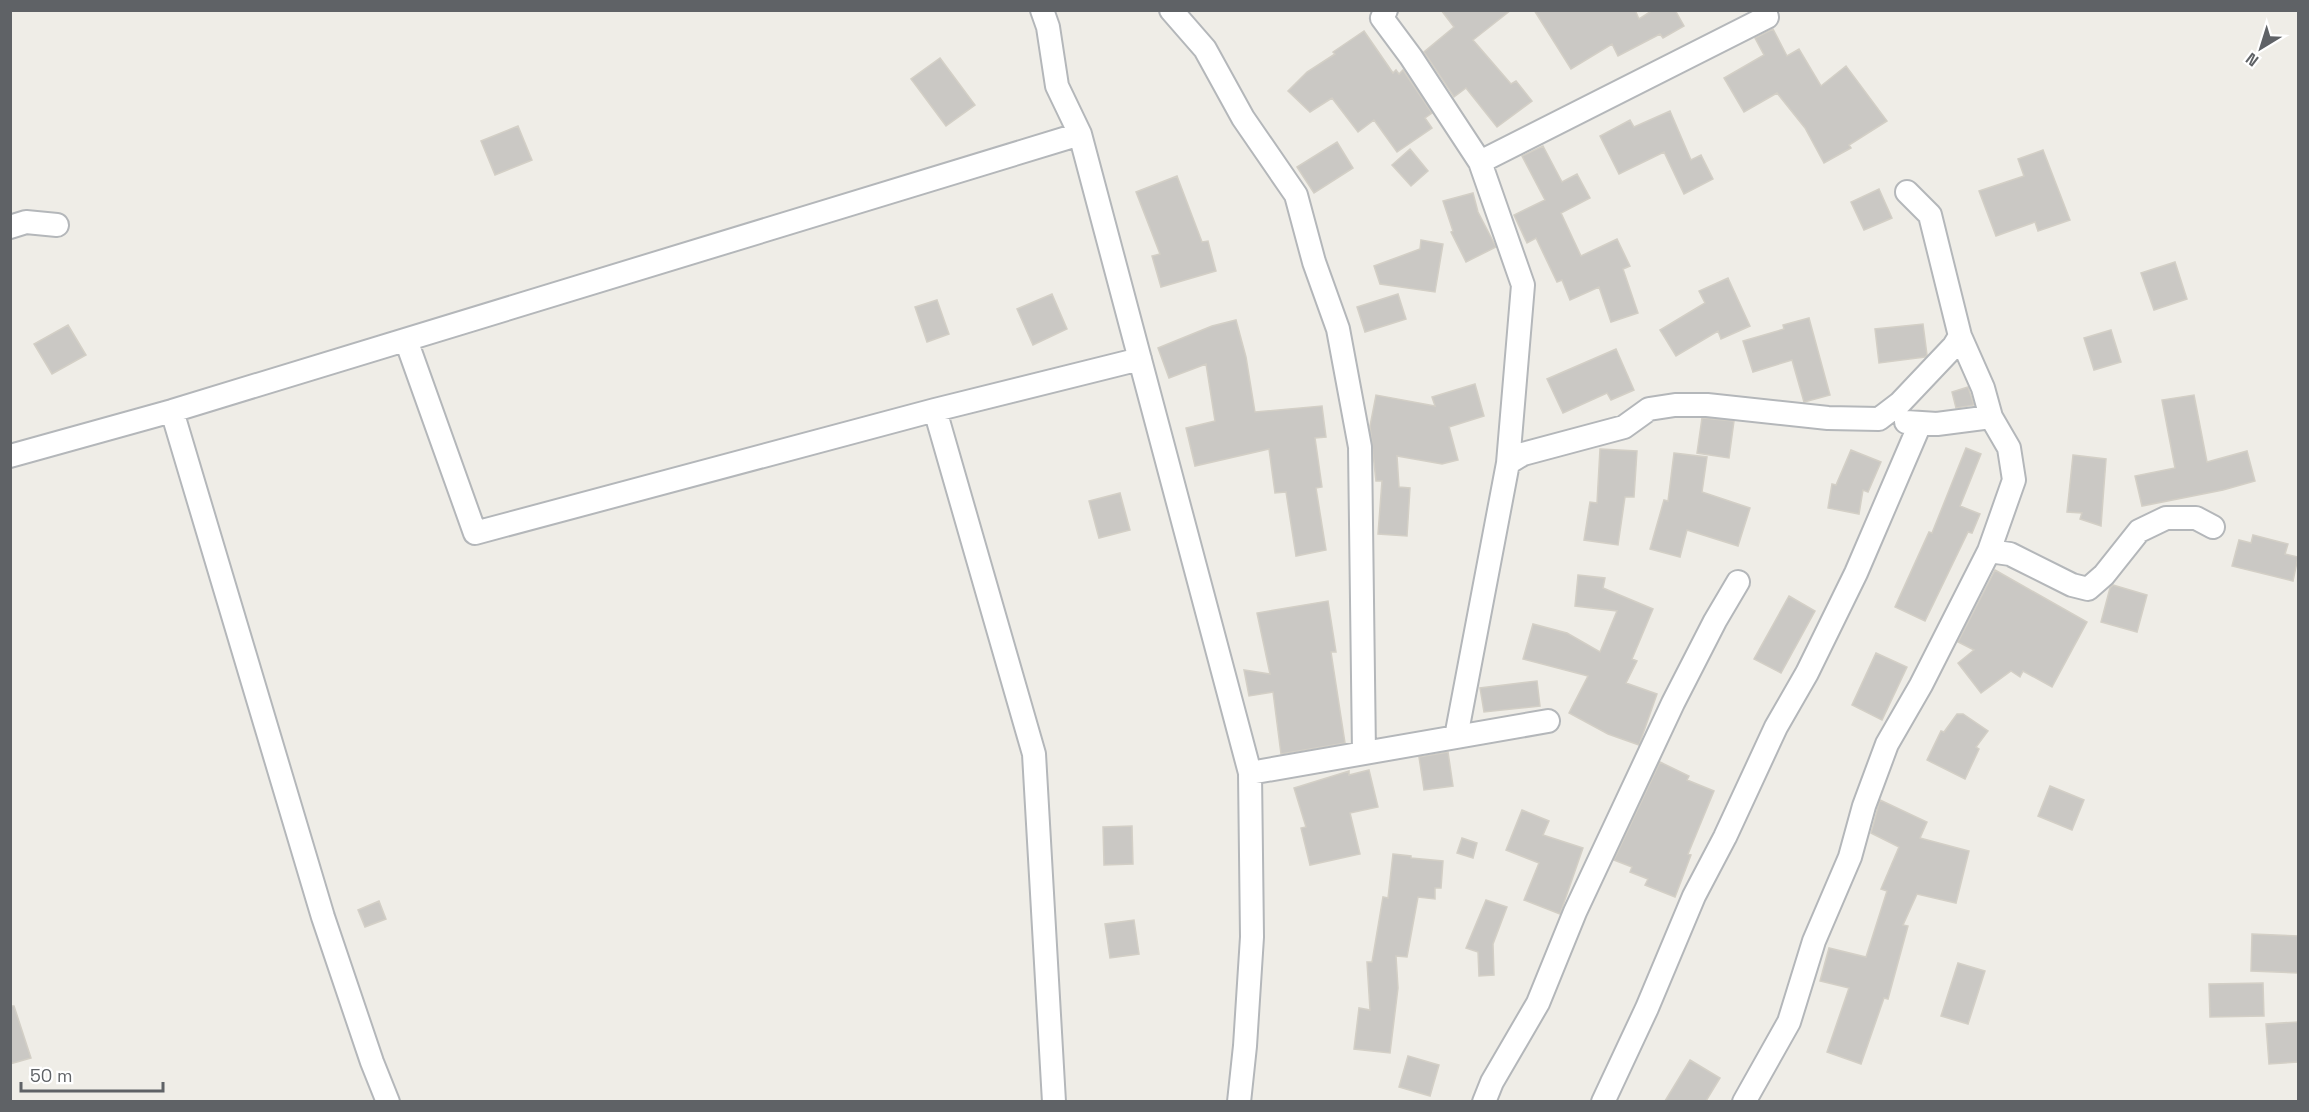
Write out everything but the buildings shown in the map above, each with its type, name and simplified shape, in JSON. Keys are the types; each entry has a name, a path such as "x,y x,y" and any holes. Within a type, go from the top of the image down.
{"street":[{"path":"1042,10 1048,27 1057,87 1080,134 1250,773 1252,937 1239,1101"},
{"path":"1171,10 1205,49 1243,118 1296,195 1314,262 1338,329 1360,447 1364,753"},
{"path":"1382,13 1480,162 1523,285 1508,463 1456,737"},
{"path":"1480,162 1767,17"},
{"path":"10,456 172,411 1080,134"},
{"path":"1744,1101 1789,1022 1814,941 1850,857 1864,806 1887,744 1921,685 1989,551 2014,480 2009,448 1991,417 1983,388 1959,336 1930,215 1907,192"},
{"path":"10,227 26,222 57,225"},
{"path":"1879,419 1900,403 1954,346 1959,336"},
{"path":"406,340 475,533 935,410 1140,358"},
{"path":"1508,463 1523,454 1624,427 1649,409 1675,405 1707,405 1828,418 1879,419 1920,424 1965,422 1991,417"},
{"path":"935,410 1034,754 1054,1101"},
{"path":"172,411 322,917 372,1062 388,1101"},
{"path":"1604,1101 1647,1008 1694,896 1725,837 1776,727 1808,673 1856,573 1920,424"},
{"path":"1989,551 2010,554 2072,585 2088,589 2104,575 2139,531 2166,518 2196,518 2213,527"},
{"path":"1484,1101 1492,1082 1538,1003 1575,912 1673,704 1715,621 1738,582"},
{"path":"1250,773 1548,721"}]}
